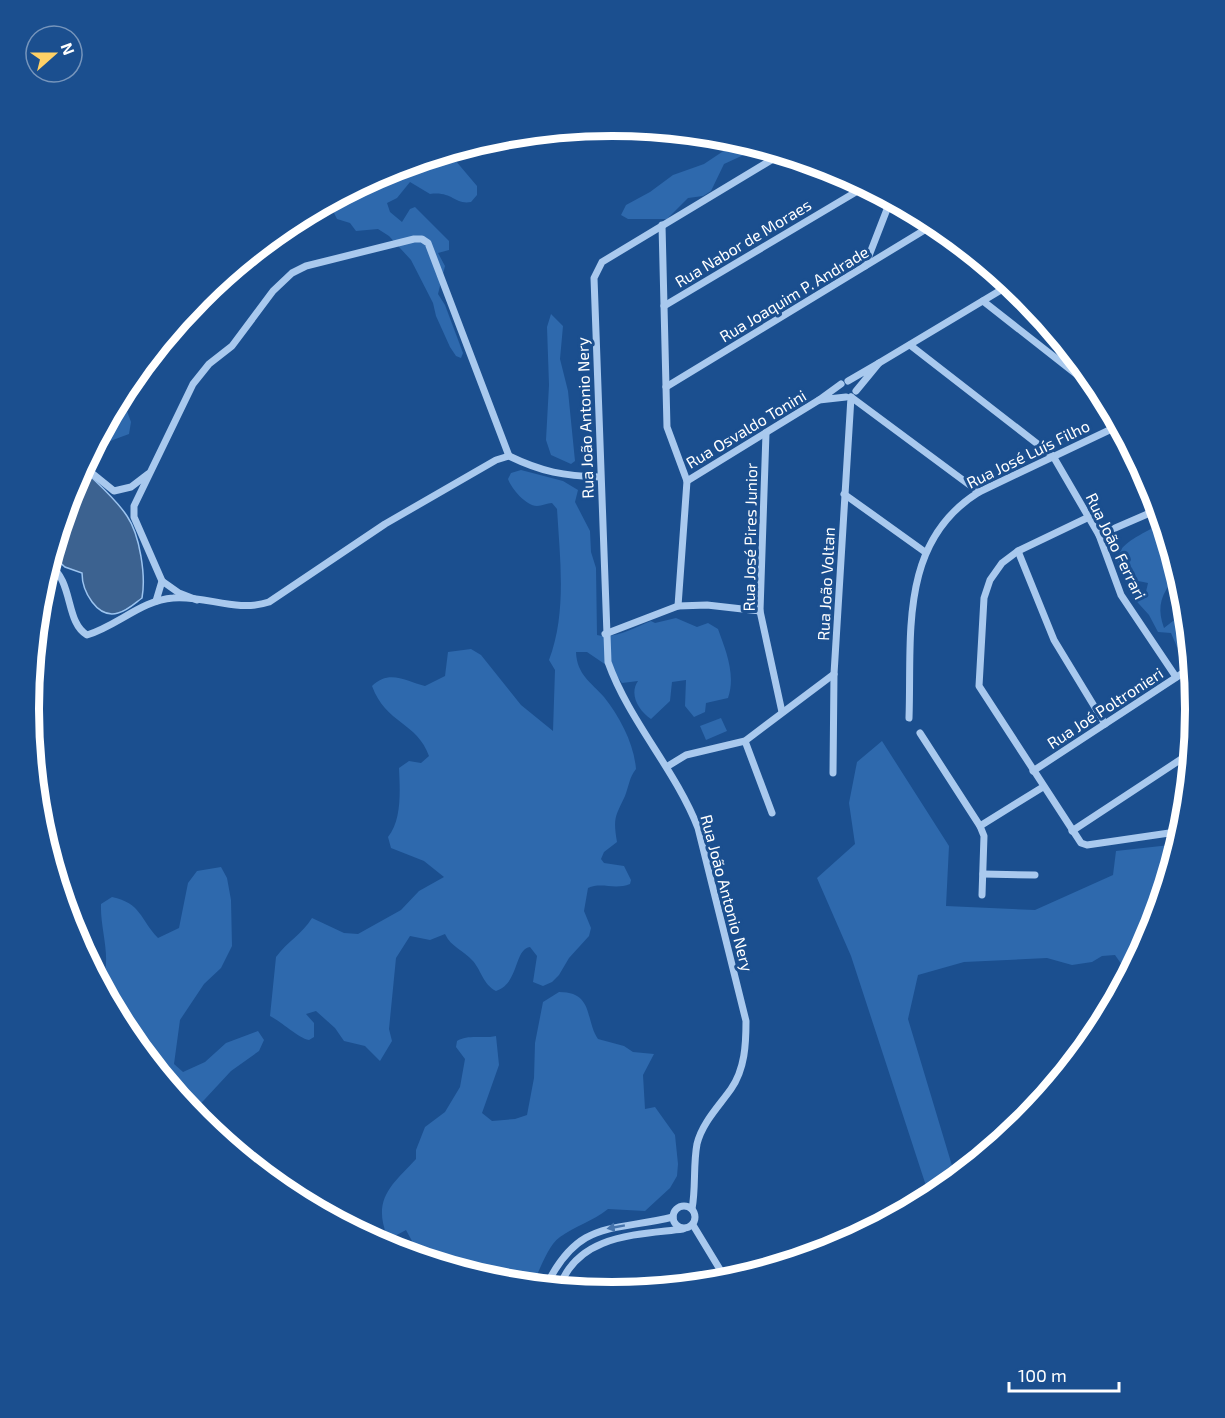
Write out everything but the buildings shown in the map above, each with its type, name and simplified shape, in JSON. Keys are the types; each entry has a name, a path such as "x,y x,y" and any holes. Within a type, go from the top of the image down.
{"street":[{"path":"678,606 687,481 669,439 663,225 773,159"},
{"name":"Rua Nabor de Moraes","path":"664,306 858,191"},
{"path":"865,267 888,206"},
{"name":"Rua João Antonio Nery","path":"663,225 602,262 594,278 605,634 608,662 617,687 668,766 686,798 698,828 746,1021 746,1044 741,1066 733,1086 708,1121 698,1143 692,1209"},
{"name":"Rua Joaquim P. Andrade","path":"666,387 926,229"},
{"path":"197,600 179,593 162,581 134,517 134,506 193,384 208,364 232,346 273,291 292,273 306,266 414,238 422,238 428,243 509,456 535,469 563,476 600,477"},
{"name":"Rua Osvaldo Tonini","path":"687,481 845,382 1003,289"},
{"path":"983,301 1079,376"},
{"name":"Rua João Ferrari","path":"910,345 1053,456 1100,536 1121,595 1176,677"},
{"name":"Rua Osvaldo Tonini","path":"819,400 851,395 879,363"},
{"path":"851,395 854,383 845,382 840,392 851,395 979,492"},
{"name":"Rua João Voltan","path":"833,774 834,674 851,395"},
{"name":"Rua José Luís Filho","path":"909,718 914,596 925,552 952,513 979,492 1112,428"},
{"name":"Rua José Pires Junior","path":"766,433 760,611 782,712"},
{"path":"56,572 66,584 76,624 80,631 87,634 156,601 174,597 255,607 269,602 385,524 496,460 509,456"},
{"path":"91,472 114,491 131,487 148,474"},
{"path":"844,494 925,552"},
{"path":"1100,536 1151,512"},
{"path":"1089,517 1018,551 1002,563 990,580 984,598 979,686 1072,831 1087,845 1172,833"},
{"path":"1018,551 1054,640 1106,724"},
{"path":"156,601 162,581"},
{"path":"605,634 678,606 707,605 760,611"},
{"name":"Rua Joé Poltronieri","path":"1033,771 1185,671"},
{"path":"668,766 686,755 745,741 834,674"},
{"path":"920,733 980,826 984,836 982,895"},
{"path":"745,741 772,813"},
{"path":"1072,831 1184,757"},
{"path":"980,826 1044,787"},
{"path":"983,874 1035,875"},
{"path":"564,1280 578,1259 602,1241 683,1229 693,1225 696,1217 692,1209 682,1206 677,1209 673,1217 676,1225 683,1229"},
{"path":"550,1279 566,1252 588,1236 611,1227 673,1217"},
{"path":"693,1225 722,1271"}],"shaded area":[{"path":"728,148 749,152 724,164 711,191 703,196 688,198 667,219 628,219 621,215 626,205 650,192 673,175 704,164"},
{"path":"455,158 455,160 477,186 477,195 471,202 461,202 444,194 430,194 410,182 397,198 387,203 390,212 402,222 410,209 415,207 449,241 449,250 438,253 445,266 438,294 445,305 463,353 461,358 456,356 450,347 436,316 433,303 411,260 389,236 378,229 356,231 350,223 337,219 331,210 393,179"},
{"path":"551,314 563,326 560,359 568,391 575,461 571,464 551,455 546,440 549,385 547,327"},
{"path":"125,407 131,422 129,434 105,443"},
{"path":"521,470 563,481 578,490 575,502 590,531 591,552 596,568 597,635 610,636 651,621 655,623 676,618 697,627 708,623 718,629 727,654 731,681 728,698 706,703 705,712 694,717 685,706 686,680 672,682 670,701 651,719 636,702 634,691 638,681 622,683 612,669 587,652 576,652 582,672 604,697 621,722 635,760 636,769 616,818 617,842 604,852 601,859 604,863 624,866 631,880 630,884 588,888 584,911 591,928 589,936 552,982 543,986 533,982 537,956 530,947 521,954 509,981 496,991 485,981 473,961 445,934 430,940 410,936 396,958 389,1029 392,1041 380,1061 365,1046 344,1041 335,1028 316,1011 306,1014 314,1023 314,1037 309,1040 305,1039 270,1016 276,957 280,952 312,918 344,933 358,934 401,910 419,891 444,877 424,861 391,848 388,837 393,830 398,813 399,768 409,761 421,763 429,756 417,736 385,708 372,686 378,681 391,677 425,686 445,676 448,652 471,649 481,655 521,705 553,731 555,670 549,660 558,624 561,586 557,509 552,503 533,505 520,496 508,479 511,473"},
{"path":"89,475 112,497 132,524 141,556 142,598 118,613 104,612 97,608 88,595 82,573 65,567 59,561 69,525"},
{"path":"1156,526 1172,584 1166,589 1162,600 1161,616 1164,628 1178,617 1183,650 1177,647 1171,633 1158,632 1149,615 1130,594 1145,596 1148,583 1124,578 1119,566 1118,557 1127,543"},
{"path":"721,718 727,731 706,740 700,726"},
{"path":"882,741 949,846 946,906 1035,910 1113,875 1116,851 1169,845 1156,893 1124,968 1115,955 1102,956 1092,962 1072,965 1047,958 964,962 918,975 908,1019 953,1170 927,1189 851,956 817,878 855,844 849,803 857,762"},
{"path":"221,867 227,878 231,900 232,946 221,968 204,984 180,1020 174,1064 183,1072 205,1062 226,1043 258,1031 264,1040 259,1051 231,1071 199,1106 181,1087 136,1028 104,974 106,955 101,914 101,904 112,897 122,900 135,908 158,938 179,928 188,883 197,871"},
{"path":"559,992 570,993 578,997 587,1008 598,1039 624,1046 633,1052 654,1054 643,1075 645,1109 655,1107 675,1135 677,1176 670,1188 645,1211 608,1209 560,1237 547,1253 536,1278 464,1263 428,1252 415,1247 406,1230 393,1237 387,1236 382,1211 387,1193 416,1159 416,1150 425,1127 445,1112 460,1087 465,1059 456,1047 457,1041 466,1038 496,1036 499,1065 482,1113 492,1121 515,1119 527,1115 534,1078 535,1043 543,1002"}]}
